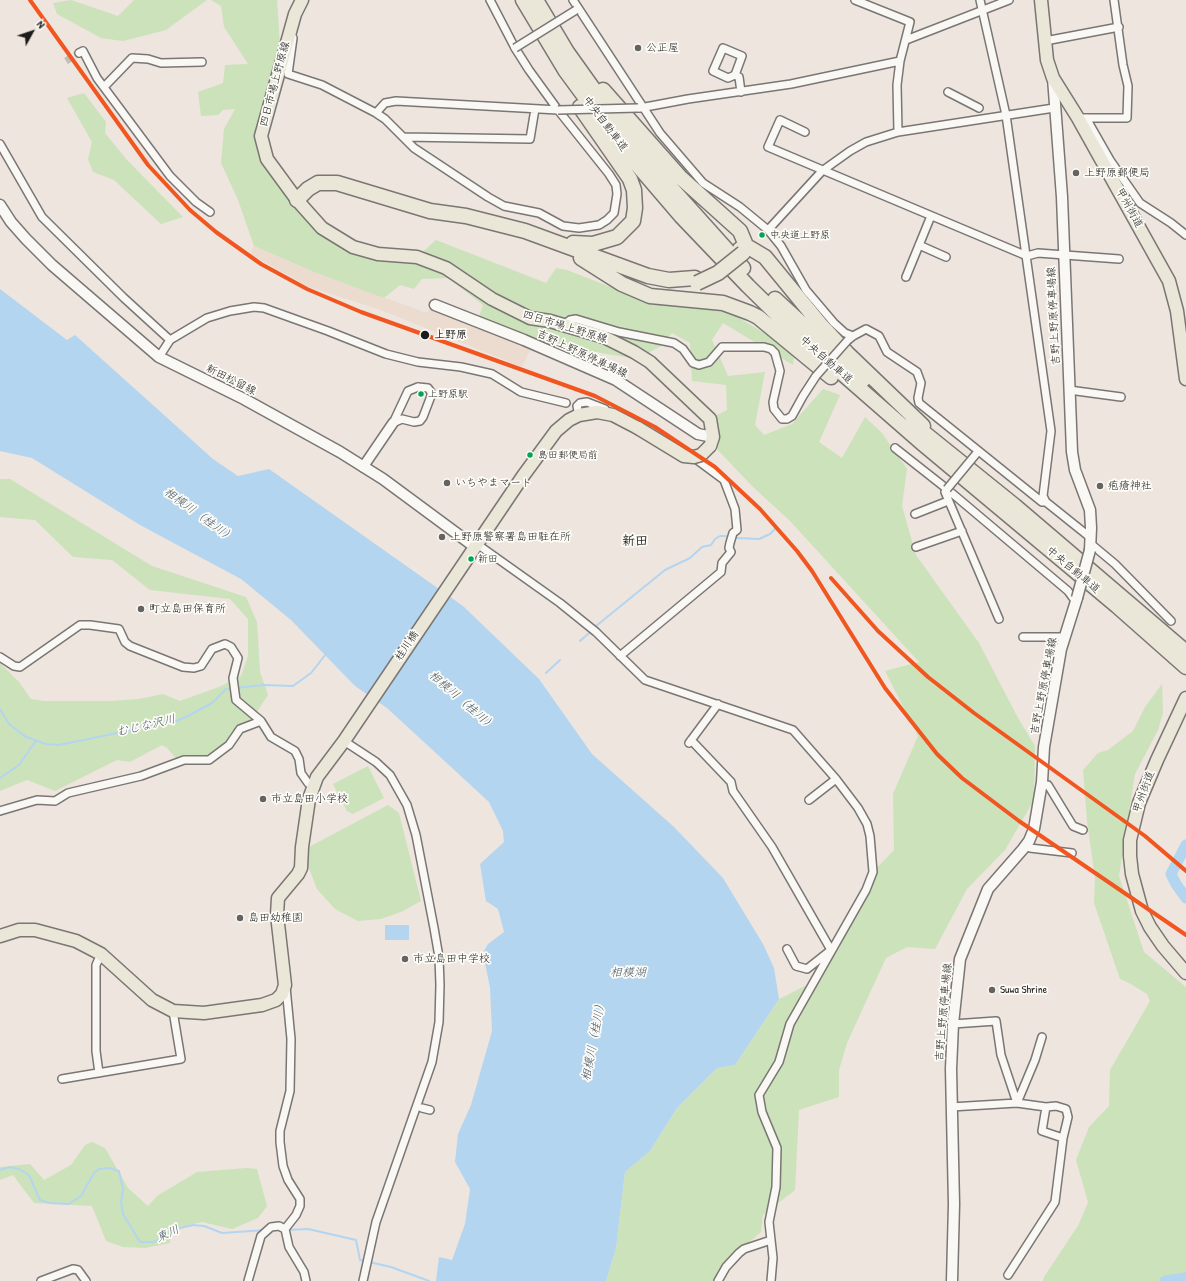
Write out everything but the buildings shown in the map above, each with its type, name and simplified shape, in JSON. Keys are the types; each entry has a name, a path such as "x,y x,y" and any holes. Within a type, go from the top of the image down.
{"highway":[{"path":"517,0 548,59 630,179 635,200 633,221 617,238 593,244 554,241"},
{"name":"中央自動車道","path":"523,0 565,70 662,196 713,251 796,333 922,443 1165,641 1186,652"},
{"name":"中央自動車道","path":"536,0 591,87 634,143 684,203 743,268 882,398 985,484 1165,641 1186,667"},
{"path":"545,16 611,99 670,166 698,194 740,231 743,236 743,250"},
{"path":"297,200 308,189 318,183 330,182 418,208 442,214 466,216 554,241 656,278 696,280"},
{"path":"297,200 320,187 334,187 537,244 652,283 674,286 718,273 743,250 755,250 765,258 820,324 852,359 985,484"},
{"path":"581,258 612,278 644,294 672,299 723,303 732,305 758,317 854,395 922,443"}],"main road":[{"name":"四日市場上野原線","path":"302,0 293,21 261,136 267,159 297,200 322,228 353,247 378,254 417,257 446,268 492,299 530,318 563,325 604,337 650,362 710,419 711,442"},
{"name":"甲州街道","path":"1041,0 1047,60 1053,78 1082,118 1163,268 1174,295 1185,356 1186,379"},
{"name":"吉野上野原停車場線","path":"952,1281 954,1204 951,1107 953,1024 956,980 960,959 988,889 1026,845 1034,829 1041,785 1044,747 1061,649 1091,544 1090,510 1075,470 1072,452 1062,197 1054,108 1053,78"},
{"name":"新田松留線","path":"0,205 16,228 48,261 159,357 263,410 363,467 383,479 476,545"},
{"name":"吉野上野原停車場線","path":"435,305 524,340 616,380 711,442"},
{"path":"476,545 556,431 569,420 579,415 593,412 604,413 638,428 684,456 694,457 701,455 711,442"},
{"name":"桂川橋","path":"344,741 476,545"},
{"name":"甲州街道","path":"1186,698 1139,803 1130,840 1130,856 1132,874 1142,911 1150,927 1163,946 1186,973"},
{"path":"0,936 23,930 42,931 76,941 101,954 152,1000 173,1011 204,1013 268,1004 279,998 286,984 277,906 278,898 298,874 301,868 302,847 313,787 317,777 344,741"}],"street":[{"path":"293,21 293,42 288,74 322,85 385,118 414,148 504,206 539,214 563,226 579,228 599,225 614,213 618,194 616,185 558,110 515,48 490,0"},
{"path":"573,0 641,108 660,133 703,183 740,207 768,230 781,246 806,290 834,323 851,338"},
{"path":"855,0 910,22 900,61 897,84 898,132"},
{"path":"980,0 1006,115 1051,431 1043,496 1046,502 1115,564 1171,621"},
{"path":"906,40 1010,0"},
{"path":"1082,118 1128,118 1128,86 1122,64 1119,27 1114,0"},
{"path":"515,48 578,10"},
{"path":"1045,41 1119,27"},
{"path":"723,48 742,56 735,75 728,78 713,71 723,48"},
{"path":"79,53 83,51 104,87 170,176 196,202 210,212"},
{"path":"104,87 132,58 148,59 161,63 202,62"},
{"path":"376,113 385,103 396,100 558,110 641,108 688,99 791,84 900,61"},
{"path":"735,75 739,77 742,92"},
{"path":"948,92 979,108"},
{"path":"768,230 822,171 850,151 866,142 898,132 1054,108"},
{"path":"403,137 530,139 535,109"},
{"path":"1082,118 1140,203 1186,235"},
{"path":"805,132 780,120 768,147 1027,256 1038,253 1063,253 1119,259"},
{"path":"0,144 42,217 124,298 170,340"},
{"path":"906,277 931,216"},
{"path":"919,245 946,256"},
{"path":"159,357 170,340 188,328 216,314 254,307 264,308 328,330 386,354 418,362 461,367 492,374 521,392 566,403"},
{"path":"563,325 576,318 619,332 674,343 683,349 693,363 699,366 709,362 722,347 764,347 771,349 775,353 780,371 773,402 774,409 777,415 782,419 787,419 792,416 802,396 816,376 851,338 866,329 879,336 887,352 917,372 921,383 918,398 920,403 977,453 1042,502 1046,502"},
{"path":"363,467 393,423 408,391 412,388 418,387 428,388 431,396 423,417 420,420 414,422 402,419 393,423"},
{"path":"1069,390 1122,397"},
{"path":"579,415 577,406 580,403 587,402 627,418 662,438 704,464 724,480 735,509 738,530 733,533 728,548 731,552 722,563 721,572 620,656"},
{"path":"895,448 948,489 1068,591 1076,600"},
{"path":"977,453 945,492 999,619"},
{"path":"915,514 948,500"},
{"path":"916,547 962,531"},
{"path":"476,545 560,603 596,632 645,680 793,730 836,779 858,808 867,824 870,836 873,872 866,890 790,1024 779,1062 759,1095 762,1112 777,1148 776,1186 769,1222 773,1258 771,1281"},
{"path":"0,657 14,666 20,667 80,625 119,629 125,642 130,646 183,667 194,668 201,666 212,649 225,644 231,647 238,658 233,678 236,700 261,720 271,737 295,750 299,759 301,773 313,787"},
{"path":"1023,637 1065,637"},
{"path":"718,704 690,742 731,782 733,791 772,847 831,950"},
{"path":"0,811 37,800 55,800 68,793 141,776 184,760 209,760 229,745 240,729 261,720"},
{"path":"344,741 369,756 390,775 407,805 416,834 434,928 439,957 440,985 439,1022 432,1062 376,1222 363,1281"},
{"path":"809,800 836,779"},
{"path":"1041,785 1048,785 1073,826 1084,830"},
{"path":"1026,845 1030,848 1072,853"},
{"path":"787,949 796,966 807,969 831,950"},
{"path":"98,1073 96,1051 96,965 101,954"},
{"path":"285,1229 296,1215 300,1206 298,1195 288,1180 283,1166 280,1142 280,1131 290,1091 291,1039 286,984"},
{"path":"62,1079 182,1059 173,1011"},
{"path":"953,1024 996,1021 1001,1055 1017,1103"},
{"path":"1017,1103 1035,1060 1042,1038"},
{"path":"951,1107 1017,1103 1046,1107 1056,1106 1066,1109 1068,1116 1062,1138 1055,1202 1008,1275"},
{"path":"1046,1107 1042,1131 1062,1138"},
{"path":"422,1108 430,1110"},
{"path":"248,1281 261,1236 271,1226 279,1226 285,1229 290,1246 304,1272 306,1281"},
{"path":"718,1281 726,1267 738,1253 744,1249 771,1240"},
{"path":"41,1281 73,1269 78,1270 86,1281"}],"shaded area":[{"path":"254,246 314,272 427,313 431,307 442,311 531,349 522,367 381,310 309,287 250,254"}],"green space":[{"path":"71,0 118,16 134,0 207,0 166,30 123,41 101,38 57,14 53,3"},
{"path":"211,0 277,0 281,61 262,144 297,200 353,247 417,257 436,240 546,283 556,268 567,270 631,295 724,309 779,342 794,357 793,365 723,323 712,340 728,376 765,372 755,425 764,435 792,424 823,389 840,395 819,442 842,458 865,417 882,433 907,469 902,506 916,555 979,643 1018,718 1035,746 1034,800 1005,850 967,889 935,949 907,947 886,958 847,1043 839,1070 839,1097 799,1110 795,1190 763,1215 761,1232 731,1258 716,1281 606,1281 616,1248 625,1172 650,1151 677,1108 717,1068 735,1065 779,999 815,981 873,872 894,850 893,794 918,736 885,671 919,662 790,521 752,486 715,447 713,417 727,410 726,385 692,381 690,343 672,333 661,346 637,359 595,352 581,365 477,322 483,305 448,278 422,279 414,289 400,285 384,298 314,272 254,246 238,200 221,163 224,129 235,109 223,110 218,115 201,116 198,92 223,83 225,65 248,64 224,27 221,6"},
{"path":"84,93 106,122 105,133 127,160 183,217 161,224 114,180 93,172 88,159 92,142 67,98"},
{"path":"0,479 10,479 152,566 246,597 257,622 260,672 268,695 238,741 226,749 204,756 176,758 167,748 162,745 130,762 117,760 55,791 27,780 0,791 0,663 19,682 31,699 44,701 111,701 139,699 163,694 180,701 219,687 241,676 248,656 248,619 230,599 150,590 112,560 73,557 35,520 0,517"},
{"path":"1162,684 1163,713 1158,730 1135,774 1119,876 1144,952 1186,987 1186,1281 1043,1281 1044,1277 1079,1224 1088,1202 1076,1160 1089,1127 1109,1106 1110,1070 1150,1001 1147,994 1120,979 1094,903 1095,878 1087,821 1083,770 1098,753 1108,750 1133,731 1145,707"},
{"path":"368,766 384,798 353,814 347,811 333,784"},
{"path":"388,805 399,813 421,901 401,912 381,919 358,921 335,909 317,889 307,863 309,847"},
{"path":"92,1142 105,1148 128,1188 148,1206 157,1196 197,1172 246,1168 257,1169 267,1206 258,1218 232,1229 202,1222 172,1229 170,1243 145,1248 123,1247 106,1241 92,1206 34,1203 13,1175 0,1180 0,1167 30,1164 44,1180 71,1165 85,1145"}],"water":[{"name":"相模湖","path":"0,289 67,340 75,335 213,459 238,476 269,469 463,606 539,679 592,754 674,827 723,878 763,944 774,968 779,999 735,1065 717,1068 677,1108 650,1151 625,1172 616,1248 606,1281 436,1281 439,1257 452,1260 465,1224 470,1189 455,1162 458,1134 471,1105 492,1031 490,988 483,953 488,944 504,932 498,909 486,901 480,864 504,842 503,831 489,802 387,708 355,686 291,620 241,579 140,525 32,458 0,451"},
{"path":"385,925 409,925 409,940 385,940"}],"waterway":[{"path":"737,538 759,539 770,534 776,528"},
{"path":"596,626 665,570 690,558 702,547 711,545 715,539 720,536 728,536"},
{"path":"580,641 589,633"},
{"name":"むじな沢川","path":"0,709 9,724 26,737 46,744 59,745 176,721 212,703 226,689 264,685 293,686 311,673 326,654"},
{"path":"546,673 560,660"},
{"path":"0,778 19,765 35,742"},
{"path":"1186,845 1171,874 1186,898"},
{"name":"東川","path":"0,1170 10,1167 19,1169 29,1175 40,1200 49,1203 69,1204 81,1196 94,1173 99,1169 109,1168 119,1171 123,1189 121,1202 123,1214 140,1242 153,1242 169,1236 180,1228 193,1225 204,1226 222,1233 266,1230"},
{"name":"東川","path":"286,1230 308,1229 356,1240 360,1260 365,1261"},
{"name":"東川","path":"270,1230 282,1230"},
{"name":"東川","path":"369,1262 391,1267 429,1281"},
{"path":"1165,1281 1186,1278"}],"tunnel":[{"path":"66,61 79,53"}],"transit line":[{"path":"30,0 148,165 190,210 216,232 261,264 307,289 361,312 595,396 655,427 715,467 760,509 797,551 812,571 885,688 937,754 962,778 1019,821 1186,935"},
{"path":"831,578 878,631 928,677 974,713 1145,836 1186,871"}],"place":[{"name":"公正屋","path":"638,48"},
{"name":"上野原郵便局","path":"1076,173"},
{"name":"中央道上野原","path":"762,235"},
{"name":"上野原","path":"425,335"},
{"name":"上野原駅","path":"421,394"},
{"name":"島田郵便局前","path":"530,455"},
{"name":"いちやまマート","path":"447,483"},
{"name":"疱瘡神社","path":"1100,486"},
{"name":"上野原警察署島田駐在所","path":"442,537"},
{"name":"新田","path":"471,559"},
{"name":"町立島田保育所","path":"141,609"},
{"name":"市立島田小学校","path":"263,799"},
{"name":"島田幼稚園","path":"240,918"},
{"name":"市立島田中学校","path":"405,959"},
{"name":"Suwa Shrine","path":"992,990"}],"district":[{"name":"新田","path":"635,542"}],"water label":[{"name":"相模川（桂川）","path":"199,515"},
{"name":"相模川（桂川）","path":"462,701"},
{"name":"相模川（桂川）","path":"594,1040"}]}
